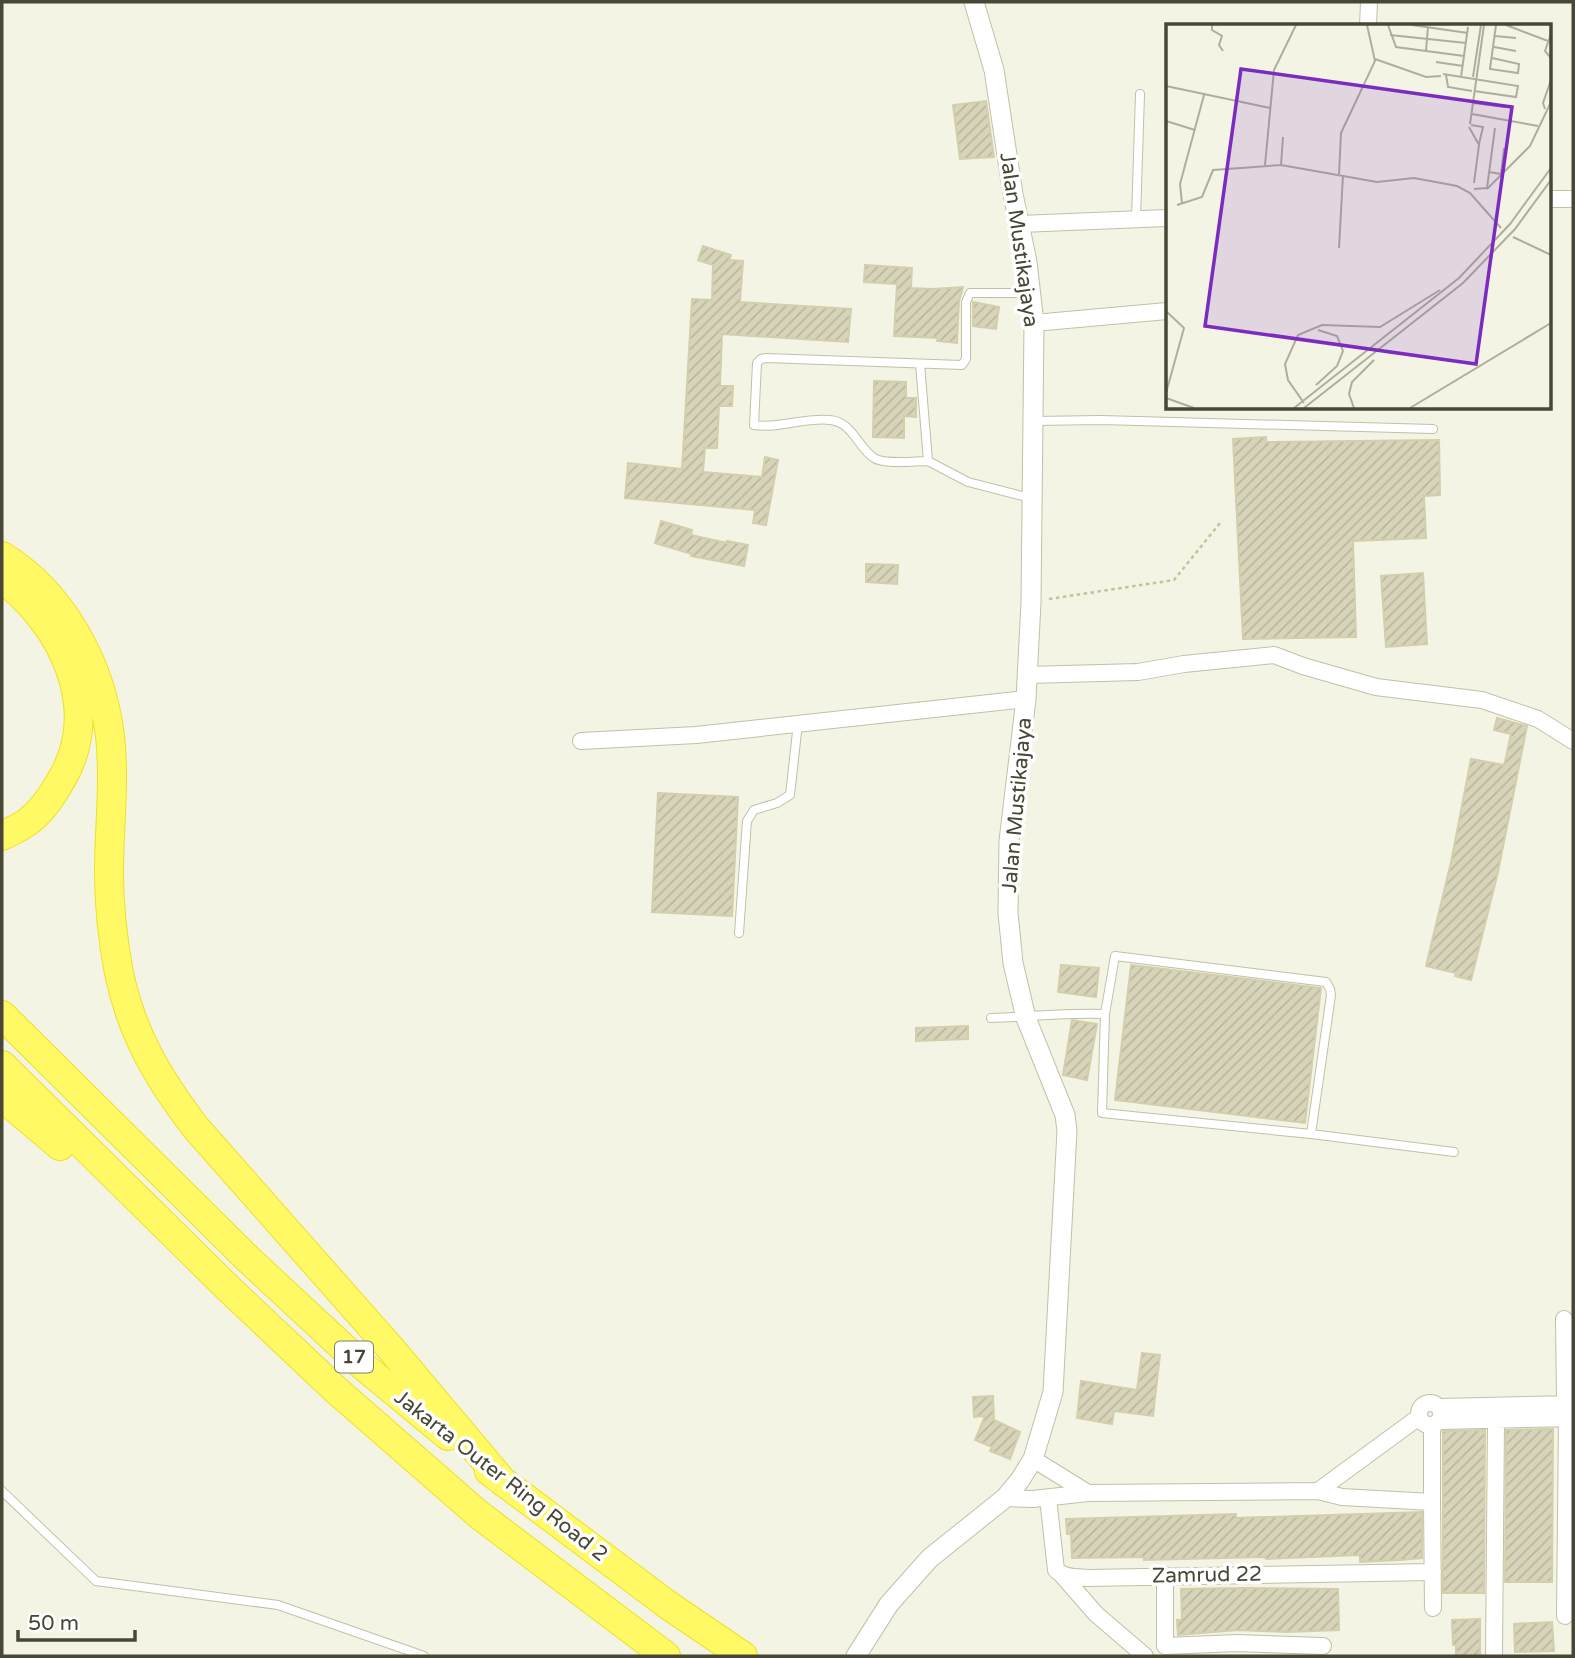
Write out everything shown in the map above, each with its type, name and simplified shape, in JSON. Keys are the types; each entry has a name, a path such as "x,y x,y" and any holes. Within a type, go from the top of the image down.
{"highway":[{"path":"2,556 23,569 52,600 77,633 103,702 110,735 112,774 109,876 111,920 129,1014 144,1050 168,1091 203,1137 392,1350 503,1482"},
{"path":"2,579 34,609 57,641 73,673 79,704 78,739 69,767 49,800 29,820 2,836"},
{"name":"Jakarta Outer Ring Road 2","path":"2,1015 248,1259 362,1365 503,1482 668,1605 743,1656"},
{"name":"Jakarta Outer Ring Road 2","path":"2,1065 228,1288 336,1390 478,1514 666,1656"},
{"path":"2,1097 228,1288"}],"street":[{"name":"Jalan Mustikajaya","path":"856,1656 889,1604 930,1558 1005,1498 1020,1480 1032,1459 1053,1392 1067,1131 1065,1115 1026,1018 1013,963 1008,913 1009,841 1026,699 1033,498 1034,323 1032,293 994,70 974,2"},
{"path":"1368,24 1369,2"},
{"path":"1550,199 1573,199"},
{"path":"1020,224 1166,218"},
{"path":"1034,323 1166,311"},
{"path":"1027,675 1139,672 1184,664 1274,656 1376,687 1482,700 1538,719 1573,741"},
{"path":"581,741 696,735 1026,699"},
{"path":"1564,1319 1570,1411 1565,1616"},
{"path":"1318,1491 1433,1418 1570,1411"},
{"path":"1433,1418 1496,1421 1570,1411"},
{"path":"1433,1418 1433,1608"},
{"path":"1494,1656 1496,1421"},
{"path":"1032,1459 1088,1493"},
{"path":"1005,1498 1048,1498 1088,1493 1318,1491 1342,1497 1432,1502"},
{"path":"1048,1498 1056,1570 1096,1614 1145,1656"},
{"name":"Zamrud 22","path":"1061,1574 1088,1578 1433,1572"},
{"path":"1165,1575 1165,1646 1237,1650 1301,1650 1323,1646"}],"lane":[{"path":"1136,218 1140,94"},
{"path":"1032,293 970,293 966,302 966,359 962,365 761,359 757,363 753,420 754,425 761,426 831,419 852,432 873,458 881,461 928,461 968,482 1033,498"},
{"path":"920,364 928,461"},
{"path":"1033,421 1101,420 1433,429"},
{"path":"739,933 747,821 754,810 777,803 790,795 798,723"},
{"path":"1311,1134 1331,995 1326,982 1115,957 1105,1014 1102,1113 1311,1134 1454,1152"},
{"path":"991,1018 1105,1014"},
{"path":"2,1491 96,1581 278,1605 421,1656"}],"path":[{"path":"1059,598 1174,580 1220,523"}],"building":[{"path":"986,101 994,157 960,159 953,105"},
{"path":"703,246 731,255 729,260 743,261 740,302 851,309 848,342 722,334 720,386 733,386 732,406 719,406 717,448 705,448 703,472 762,477 765,457 778,460 766,525 753,523 755,510 625,498 628,463 682,469 692,299 712,300 713,265 698,260"},
{"path":"865,265 912,268 911,288 963,287 959,301 957,343 937,341 938,338 894,336 897,284 864,282"},
{"path":"973,302 999,307 996,329 973,326"},
{"path":"874,381 906,382 906,398 916,398 916,417 904,416 904,438 873,437"},
{"path":"1266,437 1266,442 1439,440 1440,495 1424,496 1426,538 1353,541 1356,637 1243,639 1233,439"},
{"path":"661,521 692,530 691,535 748,545 744,566 691,556 692,554 655,543"},
{"path":"866,564 898,565 897,584 866,582"},
{"path":"1423,573 1427,644 1386,647 1381,576"},
{"path":"1497,718 1527,726 1498,872 1471,980 1455,976 1456,973 1426,966 1451,862 1471,759 1504,765 1511,734 1494,730"},
{"path":"658,793 738,797 732,916 652,912"},
{"path":"1061,965 1099,968 1096,997 1058,992"},
{"path":"1131,965 1321,988 1305,1123 1115,1100"},
{"path":"1072,1020 1097,1024 1087,1080 1063,1075"},
{"path":"968,1026 968,1039 916,1041 916,1028"},
{"path":"1142,1353 1160,1355 1153,1416 1114,1411 1112,1424 1077,1418 1081,1381 1137,1390"},
{"path":"993,1396 994,1420 1020,1432 1010,1459 990,1451 992,1447 975,1440 985,1416 974,1417 973,1397"},
{"path":"1553,1429 1552,1582 1505,1582 1506,1430"},
{"path":"1485,1430 1484,1593 1443,1593 1443,1431"},
{"path":"1422,1512 1422,1558 1360,1562 1360,1555 1266,1559 1072,1558 1071,1534 1067,1534 1066,1519 1236,1514 1236,1518"},
{"path":"1181,1589 1338,1589 1339,1630 1238,1630 1178,1635 1177,1620 1182,1620"},
{"path":"1480,1619 1480,1656 1456,1656 1452,1620"},
{"path":"1552,1622 1554,1651 1515,1652 1514,1624"}]}
